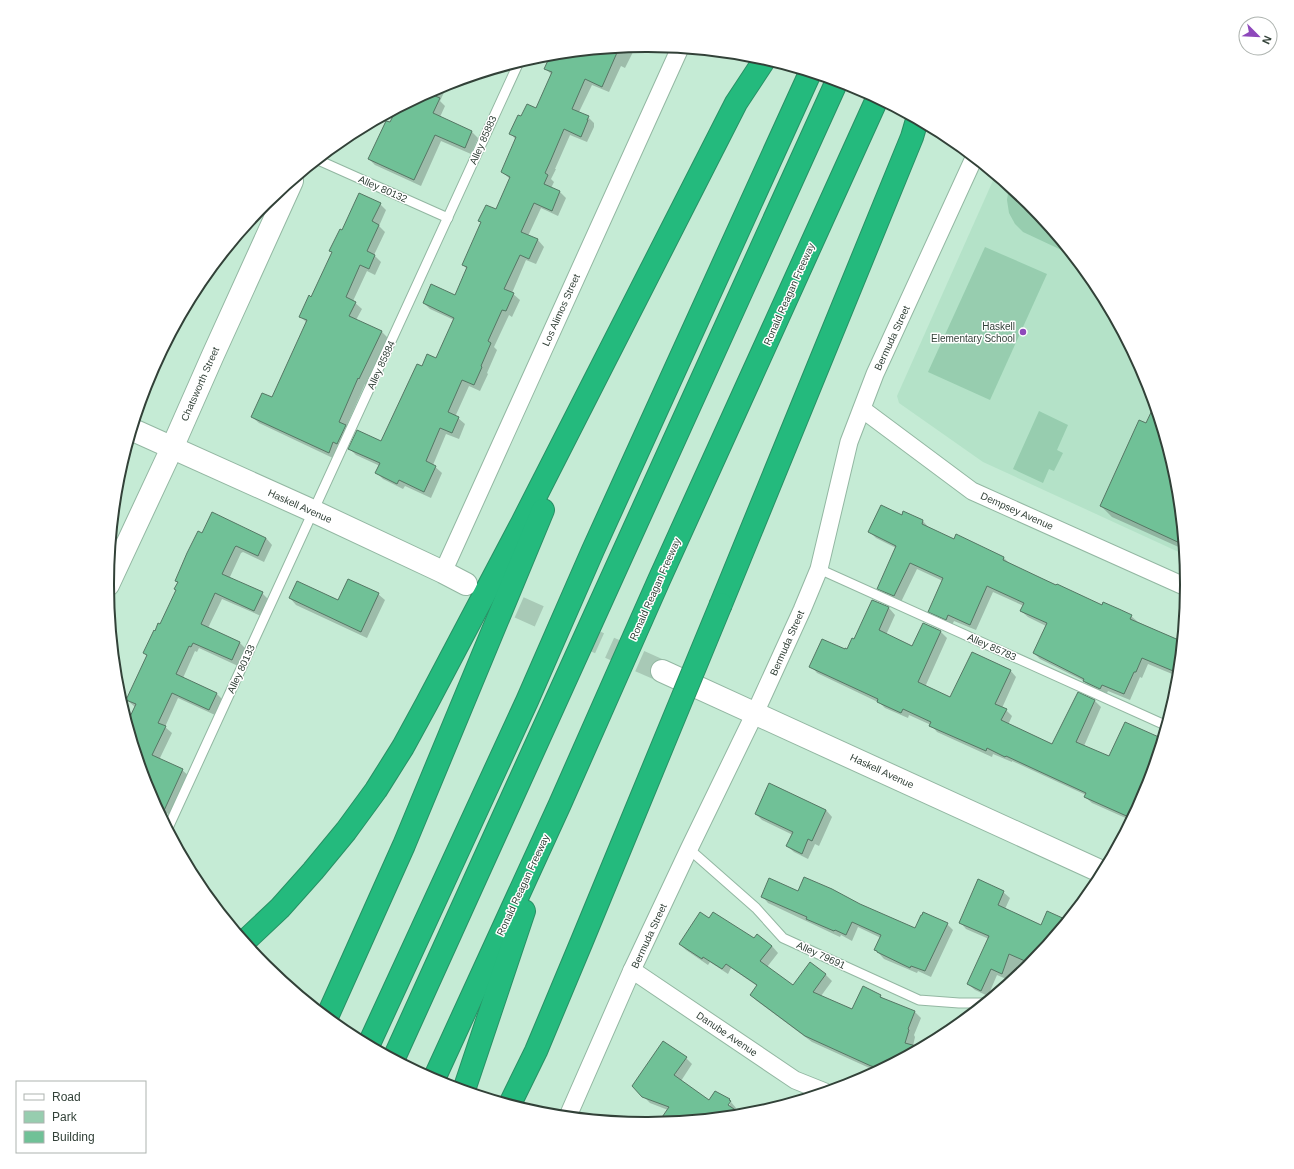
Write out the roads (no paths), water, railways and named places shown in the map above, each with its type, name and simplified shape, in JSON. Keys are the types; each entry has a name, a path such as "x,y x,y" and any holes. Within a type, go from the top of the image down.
{"highway":[{"path":"249,938 280,908 346,831 372,796 428,704 736,103 761,64"},
{"path":"370,1039 527,701 596,543 808,77"},
{"path":"396,1054 835,87"},
{"name":"Ronald Reagan Freeway","path":"437,1073 560,804 662,573 875,103"},
{"path":"512,1100 536,1050 582,941 912,137 916,125"},
{"path":"330,1012 404,845 608,352"},
{"path":"466,1085 560,804"}],"main road":[{"name":"Chatsworth Street","path":"115,570 172,448 287,193"},
{"name":"Haskell Avenue","path":"137,432 313,511 466,584"},
{"name":"Haskell Avenue","path":"662,671 1097,869"}],"street":[{"name":"Los Alimos Street","path":"443,572 678,53"},
{"name":"Bermuda Street","path":"570,1111 632,970 755,713 802,610 819,568 849,442 875,374 972,163"},
{"name":"Dempsey Avenue","path":"862,409 972,491 1180,584"},
{"name":"Danube Avenue","path":"632,970 796,1080 818,1089"}],"lane":[{"name":"Alley 85883","path":"448,218 516,68"},
{"name":"Alley 80132","path":"323,162 448,218"},
{"name":"Alley 85884","path":"313,511 448,218"},
{"name":"Alley 80133","path":"170,823 313,511"},
{"name":"Alley 85783","path":"819,568 1161,723"},
{"name":"Alley 79691","path":"689,849 756,908 782,938 919,1000 976,1003"}],"tunnel":[{"path":"489,594 662,671"}],"place":[{"name":"Haskell Elementary School","path":"1023,332"}]}
